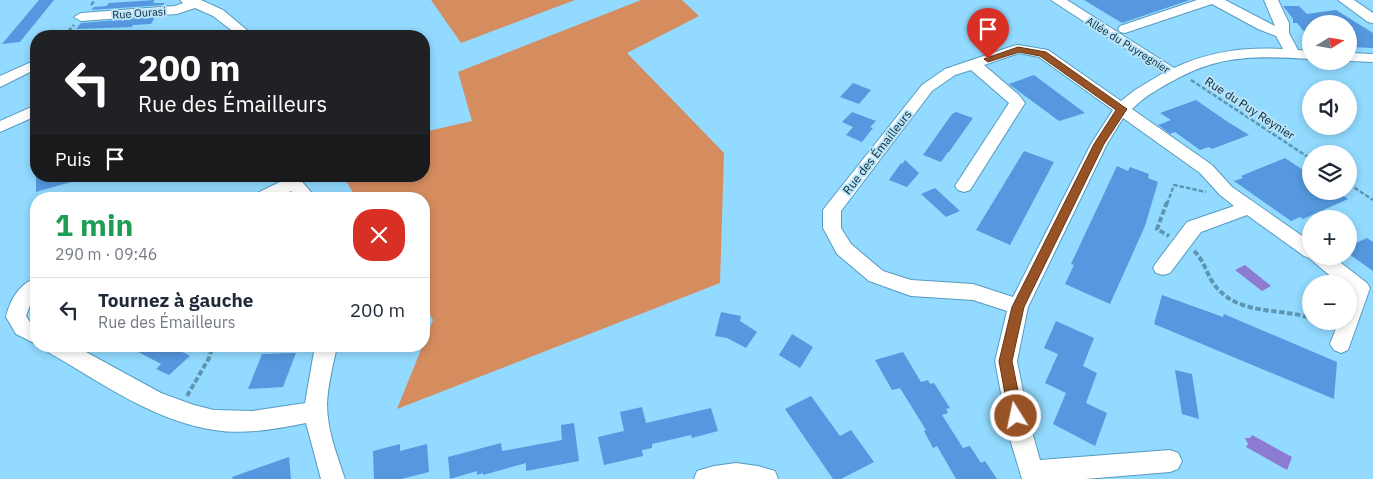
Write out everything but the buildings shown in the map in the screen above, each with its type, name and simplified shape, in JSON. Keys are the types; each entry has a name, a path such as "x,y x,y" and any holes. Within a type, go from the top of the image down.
{"street":[{"name":"Allée du Puyregnier","path":"1058,0 1176,73"},
{"path":"1125,29 1210,0"},
{"path":"1215,0 1263,26 1282,33"},
{"path":"1271,0 1282,23 1282,33 1293,54"},
{"path":"1346,0 1373,19"},
{"path":"192,2 218,13 239,30"},
{"name":"Rue Ourasi","path":"80,17 177,10 192,2"},
{"name":"Rue des Émailleurs","path":"1018,307 973,292 911,288 876,276 844,249 832,228 832,210 927,88 950,72 1018,49 1043,54 1206,169 1226,191 1302,246"},
{"path":"1170,460 1032,476 1022,446 1006,361 1018,307 1099,144 1122,109 1146,89 1176,73 1211,58 1250,53 1302,54"},
{"path":"1358,57 1373,58"},
{"path":"964,186 1016,103 1014,98 973,64"},
{"path":"0,82 28,67"},
{"path":"0,126 30,113"},
{"path":"270,192 285,182"},
{"path":"293,182 302,192"},
{"path":"1163,268 1194,227 1249,208"},
{"path":"1330,265 1343,275"},
{"path":"1357,286 1360,288 1357,297"},
{"path":"30,290 9,314 16,317 23,328 30,332"},
{"path":"1341,344 1346,330"},
{"path":"67,352 176,410 214,420 247,422 278,419 316,410"},
{"path":"325,352 317,388 316,410 319,436 333,479"},
{"path":"706,479 727,474 753,475 766,479"}],"path":[{"name":"Rue du Puy Reynier","path":"1176,73 1302,153"},
{"path":"1226,191 1200,191 1174,185 1157,229 1182,243 1199,256 1204,262 1206,272 1212,283 1225,296 1245,306 1261,311 1302,314"},
{"path":"1357,189 1373,200"},
{"path":"176,410 196,384 212,352"}],"shaded area":[{"path":"431,0 575,0 461,43"},
{"path":"641,0 682,0 699,16 627,53 724,153 720,283 397,409 420,352 430,352 430,327 433,320 430,315 430,192 353,192 347,182 430,182 430,131 472,121 458,72"},
{"path":"1245,265 1271,286 1262,291 1235,270"},
{"path":"1252,435 1292,457 1287,470 1246,447 1248,444 1245,438 1250,438"}],"route":[{"path":"988,59 1018,49 1043,54 1122,109 1099,144 1018,307 1006,361 1016,416"}]}
